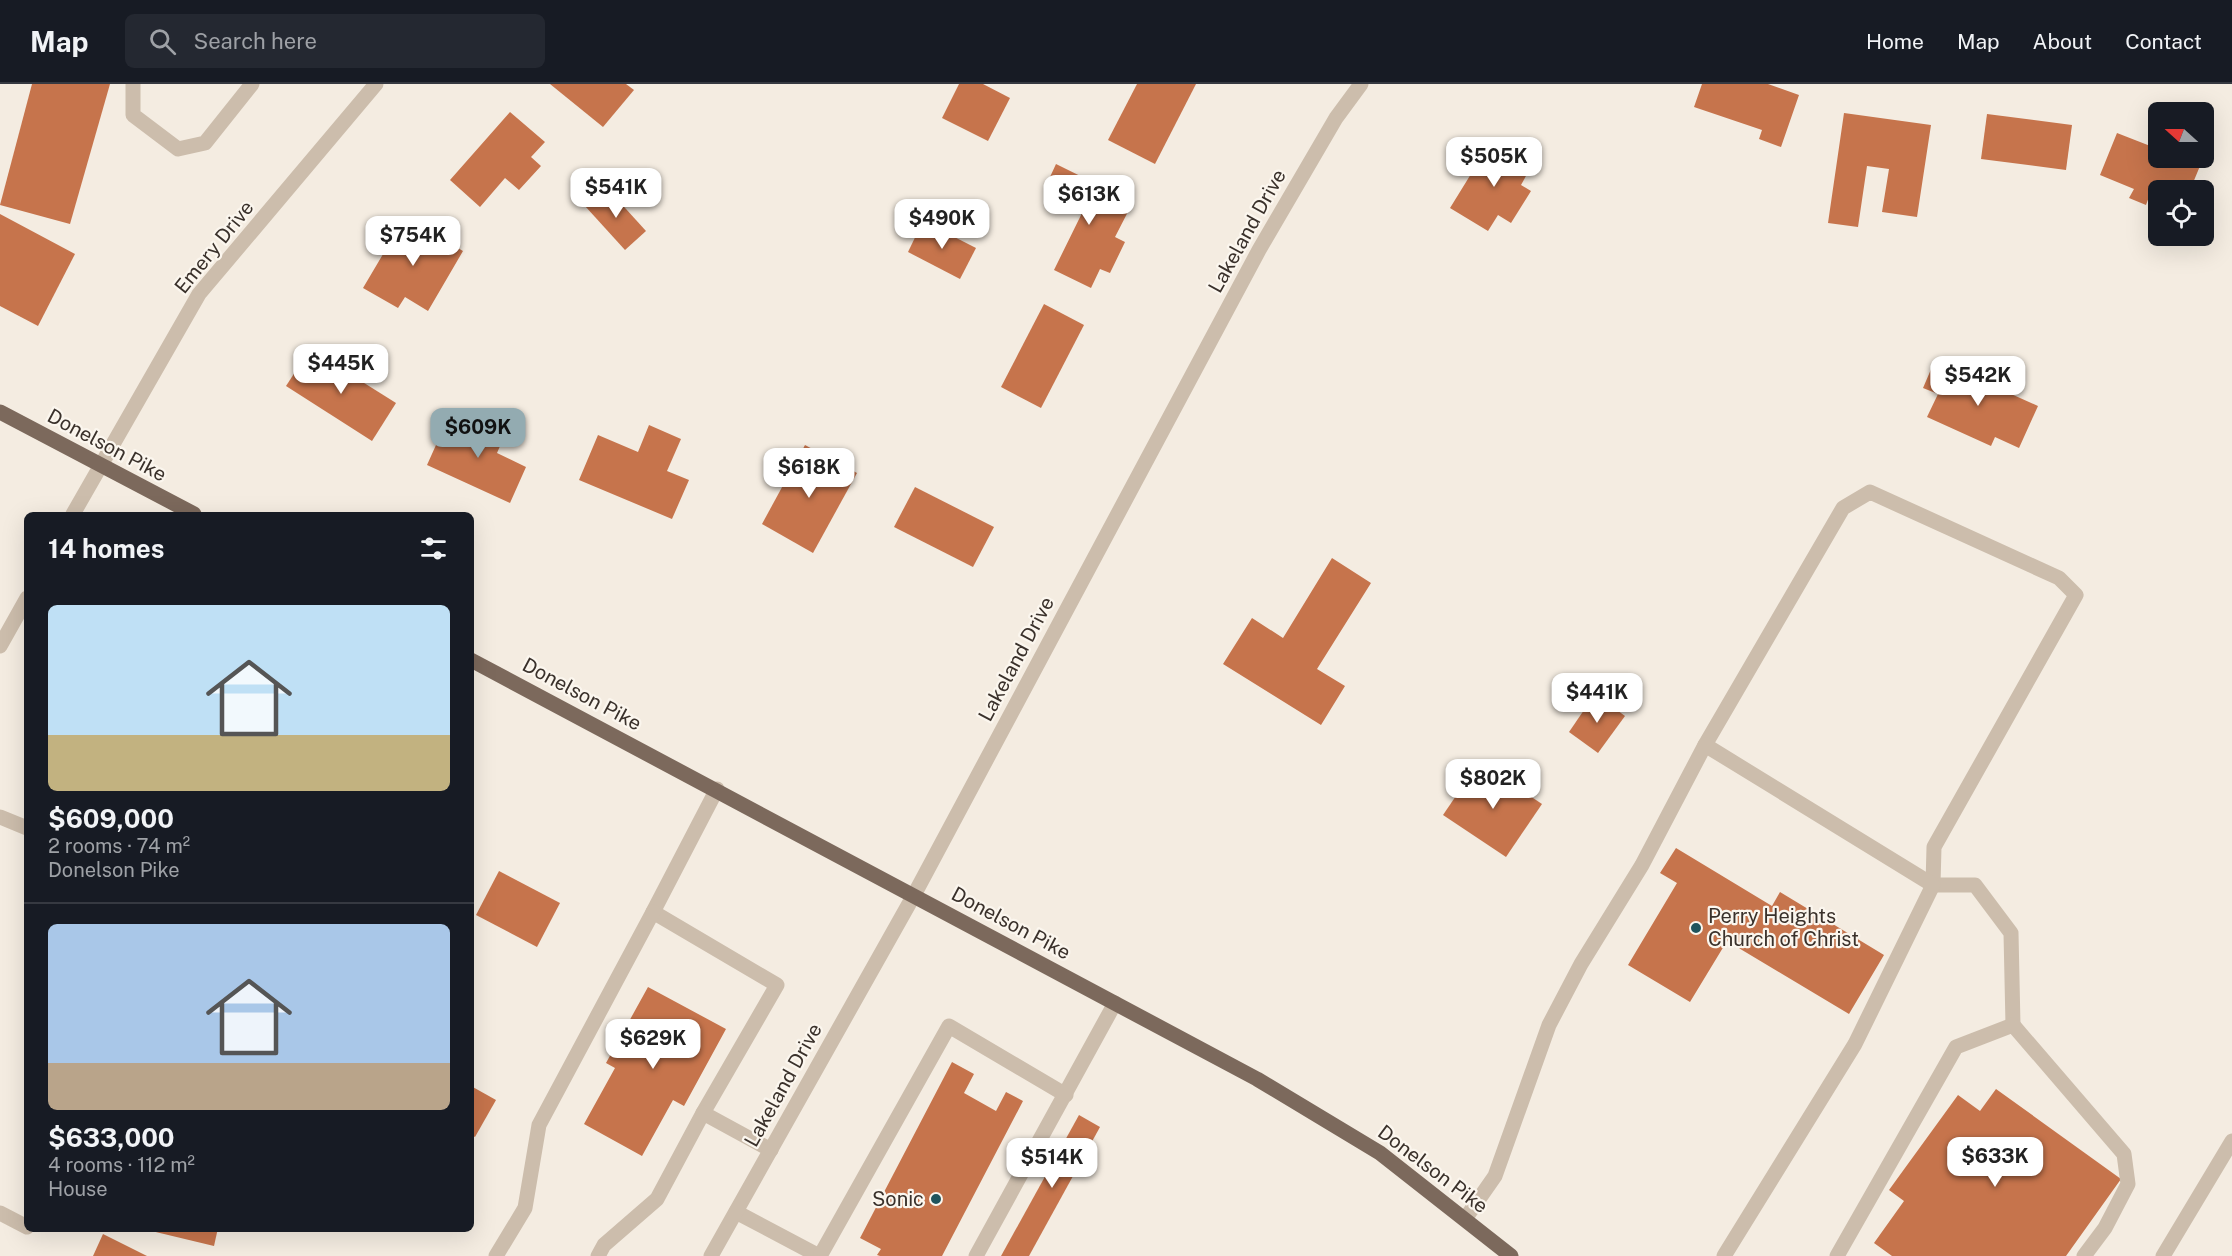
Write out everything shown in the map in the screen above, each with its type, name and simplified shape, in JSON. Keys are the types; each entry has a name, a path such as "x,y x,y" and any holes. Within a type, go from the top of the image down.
{"main road":[{"name":"Donelson Pike","path":"0,412 190,512"},
{"name":"Donelson Pike","path":"474,662 1257,1078 1380,1153 1465,1219 1503,1253"}],"street":[{"path":"133,84 133,115 178,149 205,143 252,84"},
{"name":"Emery Drive","path":"74,512 199,294 376,84"},
{"name":"Lakeland Drive","path":"711,1256 914,895 1259,250 1336,118 1361,84"},
{"path":"1465,1219 1495,1176 1549,1025 1581,964 1642,865 1705,745 1843,508 1870,492 2059,578 2076,595 1934,847 1934,885 1855,1044 1724,1256"},
{"path":"0,646 24,603"},
{"path":"1705,745 1934,885 1975,885 2011,933 2013,1025 2124,1154 2128,1184 2105,1228 2084,1256"},
{"path":"496,1256 525,1208 539,1125 717,789"},
{"path":"0,817 24,827"},
{"path":"598,1256 604,1245 657,1199 703,1113 777,985 653,912"},
{"path":"976,1256 1115,1003"},
{"path":"1838,1256 1956,1047 2013,1025"},
{"path":"736,1212 819,1256 949,1026 1066,1095"},
{"path":"703,1113 771,1150"},
{"path":"2163,1256 2232,1142"},
{"path":"0,1213 24,1225"}],"building":[{"path":"32,84 110,84 70,224 0,205"},
{"path":"550,84 626,84 634,90 603,127"},
{"path":"959,84 983,84 1010,98 988,141 942,118"},
{"path":"1137,84 1196,84 1155,164 1108,140"},
{"path":"1702,84 1768,84 1799,95 1781,147 1759,139 1762,130 1694,107"},
{"path":"510,112 545,142 531,157 541,166 519,190 505,178 480,207 450,180"},
{"path":"1844,113 1931,125 1917,217 1882,212 1889,169 1867,166 1858,227 1828,223"},
{"path":"1987,114 2072,125 2066,170 1981,159"},
{"path":"2117,133 2148,145 2148,168 2199,168 2194,180 2148,180 2146,205 2129,198 2134,189 2100,175"},
{"path":"1492,140 1532,165 1521,185 1531,191 1511,223 1498,215 1488,231 1450,208"},
{"path":"1056,164 1133,202 1115,237 1125,242 1110,273 1100,269 1091,288 1054,270 1084,209 1044,190"},
{"path":"606,187 646,231 625,250 585,206"},
{"path":"0,214 75,254 38,326 0,306"},
{"path":"405,217 463,251 428,311 405,297 398,308 363,288"},
{"path":"923,221 976,248 960,279 908,252"},
{"path":"1044,304 1084,325 1041,408 1001,387"},
{"path":"310,349 396,403 372,441 286,386"},
{"path":"1935,360 2038,406 2019,448 1995,437 1991,446 1927,417 1938,394 1923,388"},
{"path":"476,416 507,430 497,453 526,467 510,503 427,465 445,425 468,435"},
{"path":"649,425 681,439 667,471 689,480 672,519 579,480 598,435 638,452"},
{"path":"805,445 857,473 813,553 762,524"},
{"path":"915,487 994,527 973,567 894,527"},
{"path":"1332,558 1371,583 1317,669 1345,686 1321,725 1223,664 1252,618 1283,638"},
{"path":"1595,694 1625,716 1598,753 1569,732"},
{"path":"1479,762 1542,804 1506,857 1443,815"},
{"path":"1676,848 1772,906 1780,892 1884,955 1849,1014 1727,941 1690,1002 1628,965 1677,883 1660,873"},
{"path":"499,871 560,903 537,947 476,915"},
{"path":"648,987 726,1029 684,1106 673,1100 642,1156 584,1124 615,1068 606,1063"},
{"path":"952,1062 974,1074 964,1093 996,1111 1006,1092 1023,1101 942,1256 877,1255 881,1249 860,1238"},
{"path":"474,1088 496,1100 474,1136"},
{"path":"1996,1089 2121,1179 2066,1256 1892,1256 1874,1243 1904,1201 1889,1190 1958,1095 1980,1111"},
{"path":"1079,1115 1100,1127 1029,1256 1001,1256"},
{"path":"156,1232 217,1232 214,1246"},
{"path":"103,1234 147,1256 93,1256"}],"place":[{"name":"Perry Heights Church of Christ","path":"1696,928"},
{"name":"Sonic","path":"936,1199"}]}
